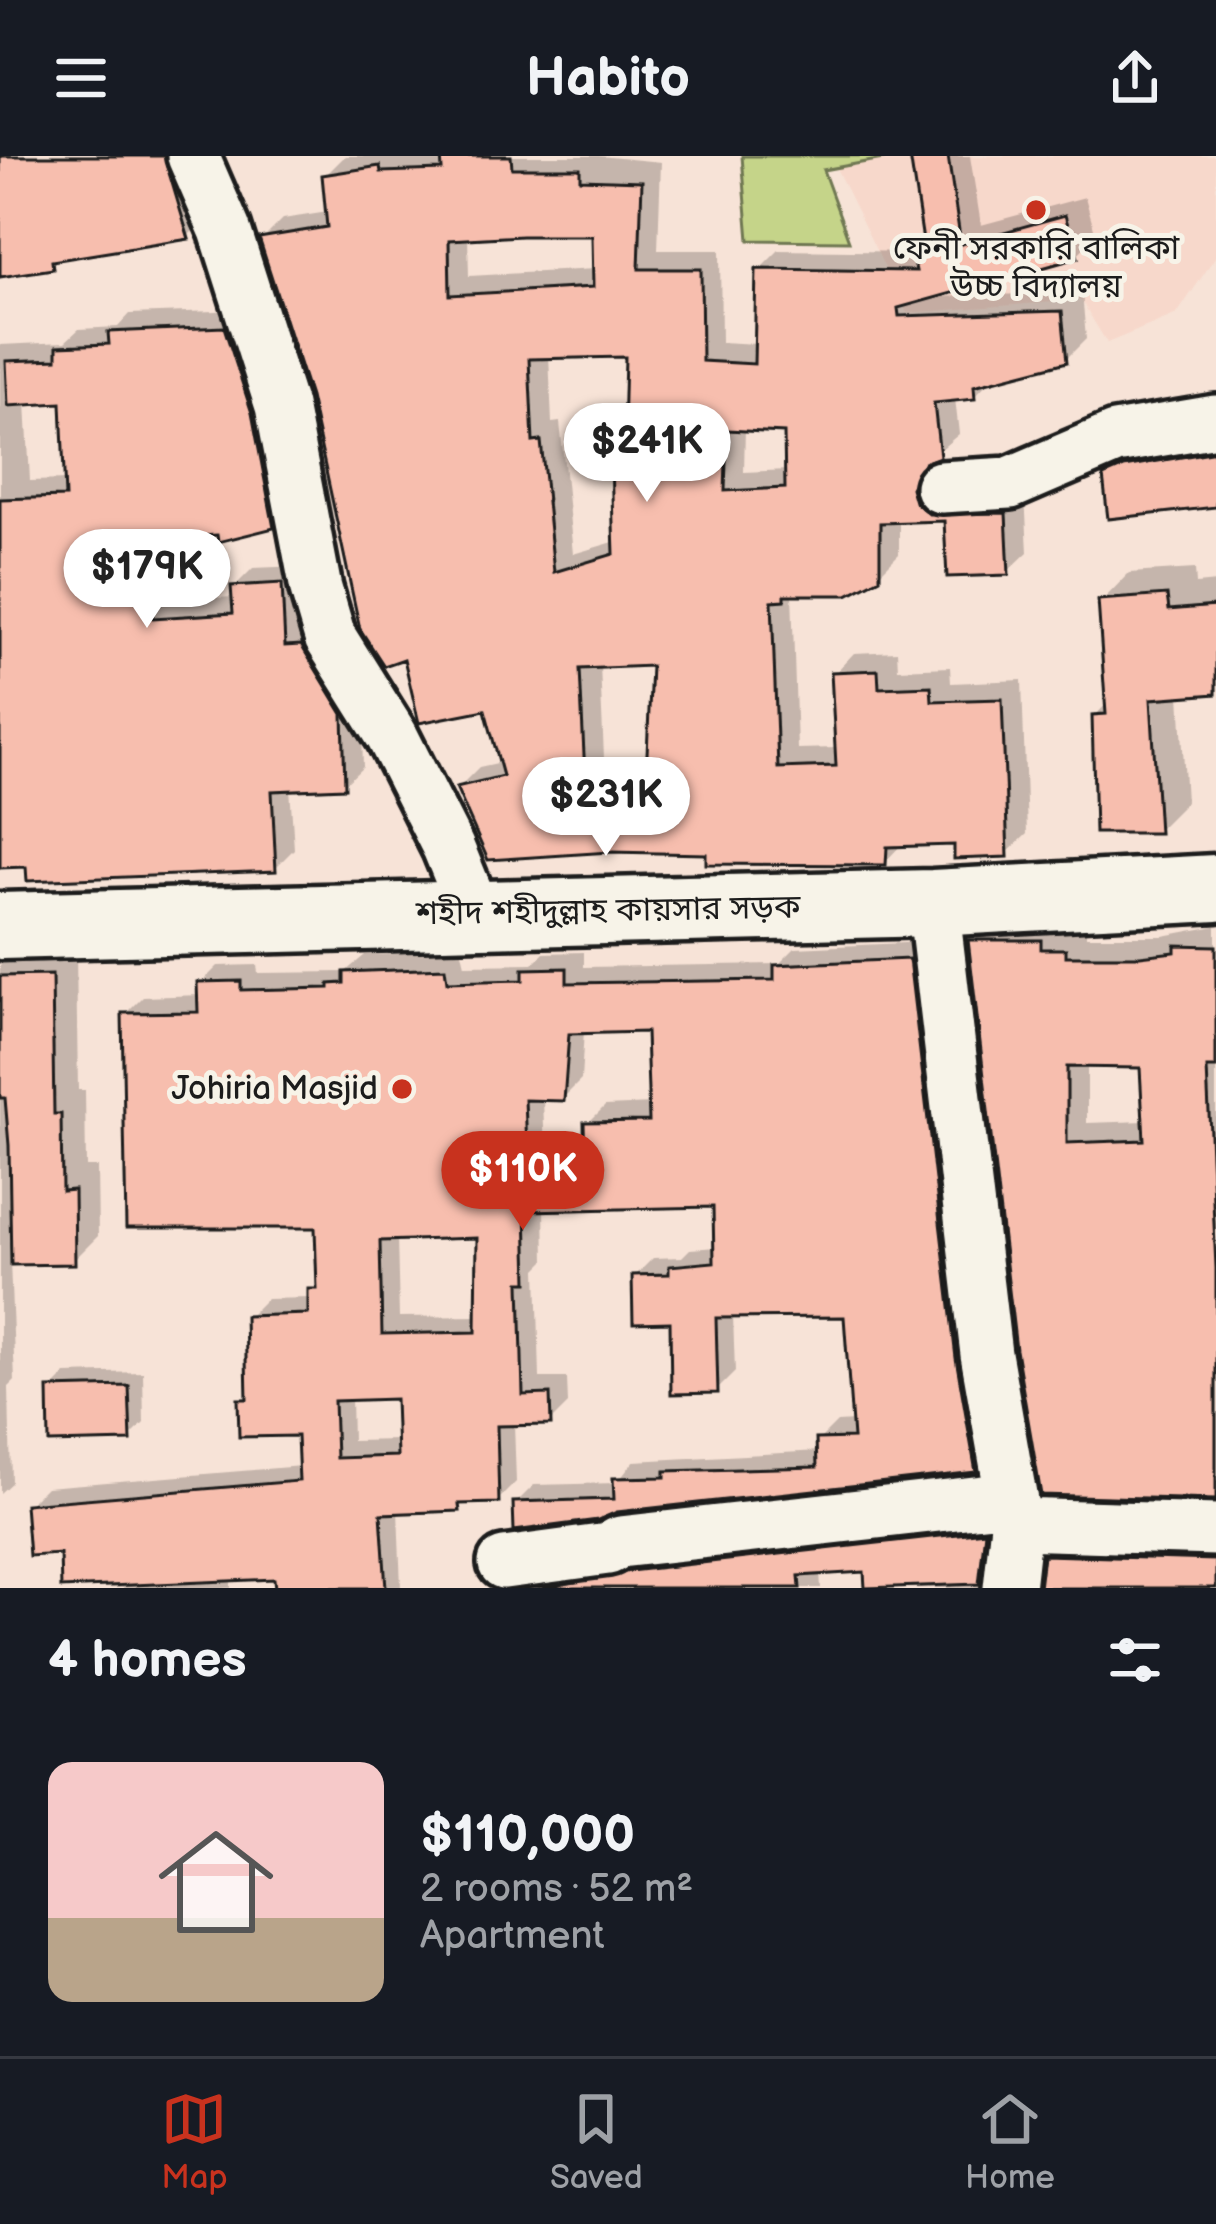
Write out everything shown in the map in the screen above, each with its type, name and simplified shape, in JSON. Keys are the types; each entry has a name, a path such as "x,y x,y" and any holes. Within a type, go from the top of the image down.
{"main road":[{"name":"শহীদ শহীদুল্লাহ কায়সার সড়ক","path":"0,926 467,895 1216,858"},
{"name":"শহীদ শহীদুল্লাহ কায়সার সড়ক","path":"0,887 933,903 1216,888"}],"street":[{"path":"193,156 225,230 281,406 316,589 331,637 370,695 467,895"},
{"path":"941,487 1010,483 1114,438 1216,421"},
{"path":"933,903 986,1354 1013,1511 1009,1588"},
{"path":"504,1563 608,1549 620,1542 1013,1511 1216,1530"}],"shaded area":[{"name":"ফেনী সরকারি বালিকা উচ্চ বিদ্যালয়","path":"847,156 1216,156 1216,256 1177,314 1107,343 1081,300 907,313 834,164"}],"green space":[{"path":"742,156 894,157 823,170 849,241 749,240"}],"building":[{"path":"0,156 164,156 189,239 52,261 53,269 0,277"},
{"path":"441,156 511,156 512,168 580,168 580,179 642,181 639,269 701,269 702,361 754,364 756,269 916,271 913,257 925,254 910,156 948,156 961,244 1065,215 1078,258 898,308 899,316 1062,311 1067,362 974,386 975,399 934,403 940,457 924,463 911,488 915,502 929,514 1006,513 1009,575 947,577 944,521 880,523 880,578 848,595 785,595 785,600 772,601 778,768 836,766 831,672 878,670 879,688 931,686 932,701 1002,699 1008,857 954,859 954,845 887,847 886,865 706,864 706,854 610,852 488,860 456,787 503,776 485,710 419,723 404,659 384,666 360,629 310,397 259,238 327,227 322,175 380,166 381,172 442,170","holes":["592,236 593,287 450,295 449,240","625,357 623,434 610,435 614,554 554,572 541,441 533,442 529,359","727,430 784,433 785,488 725,491","651,666 646,776 585,777 580,669"]},
{"path":"224,327 252,413 274,528 218,542 217,535 146,539 147,554 97,562 100,593 149,591 153,618 233,613 231,586 282,583 285,646 301,645 343,714 345,788 272,791 276,871 27,881 26,867 0,868 0,499 65,497 61,403 8,406 6,361 57,359 57,346 109,344 108,332"},
{"path":"1216,451 1216,507 1108,519 1103,476 1124,467"},
{"path":"1167,595 1169,610 1216,606 1216,694 1151,699 1159,833 1095,833 1092,715 1106,714 1098,600"},
{"path":"968,940 1041,940 1041,949 1066,949 1066,956 1140,956 1175,952 1175,945 1216,946 1216,1068 1207,1068 1216,1268 1216,1500 1041,1495 1016,1350","holes":["1067,1067 1140,1068 1144,1140 1067,1143"]},
{"path":"909,959 956,1358 976,1472 617,1512 598,1520 514,1531 513,1502 614,1499 613,1478 665,1477 665,1471 817,1467 816,1439 853,1438 844,1317 716,1318 718,1393 671,1394 670,1322 633,1323 632,1275 669,1274 669,1266 714,1262 713,1207 526,1211 528,1282 520,1282 523,1395 550,1394 551,1425 497,1426 499,1503 459,1504 460,1511 381,1514 386,1588 275,1588 274,1579 61,1588 60,1554 29,1556 25,1504 299,1481 297,1436 239,1437 238,1399 247,1399 245,1316 308,1314 308,1289 317,1289 315,1228 126,1228 122,1013 198,1012 197,982 241,981 241,990 329,988 329,984 344,983 344,972 445,968 447,982 523,980 523,969 567,968 567,983 774,980 774,965","holes":["646,1032 649,1121 584,1122 585,1172 528,1173 525,1100 564,1101 569,1034","477,1238 476,1332 382,1334 380,1241","395,1399 397,1456 336,1458 334,1401"]},
{"path":"52,975 54,1114 61,1114 62,1191 74,1190 75,1264 11,1265 9,1145 5,1098 0,1098 0,976"},
{"path":"129,1386 131,1441 49,1443 48,1388"},
{"path":"985,1531 979,1584 865,1588 864,1572 799,1576 800,1588 543,1588 630,1571"},
{"path":"1043,1555 1216,1560 1216,1588 1039,1588"}],"place":[{"name":"ফেনী সরকারি বালিকা উচ্চ বিদ্যালয়","path":"1036,210"},
{"name":"Johiria Masjid","path":"402,1089"}]}
